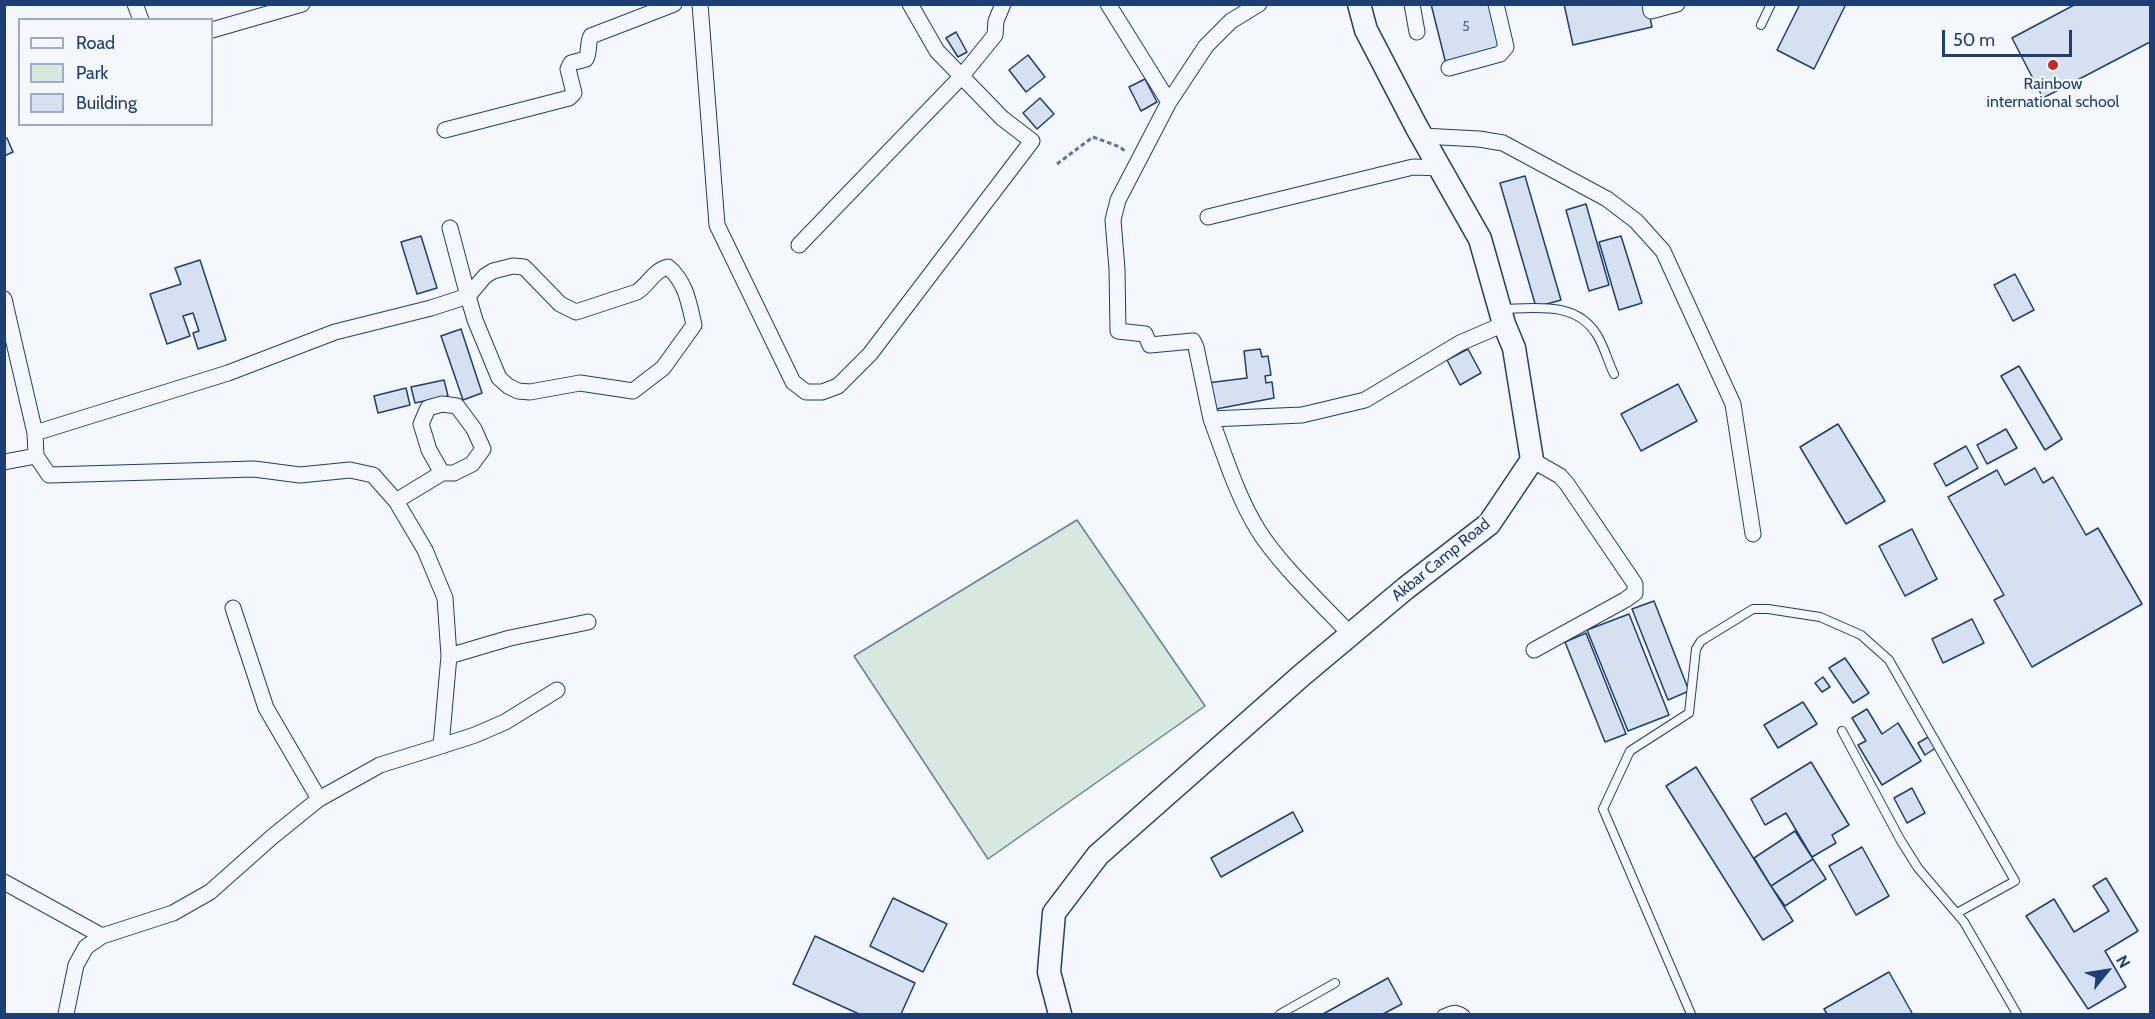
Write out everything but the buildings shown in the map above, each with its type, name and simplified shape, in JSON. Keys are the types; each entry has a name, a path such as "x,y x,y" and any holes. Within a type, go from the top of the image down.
{"street":[{"path":"213,30 302,4"},
{"path":"445,130 569,98 574,93 568,69 571,63 586,59 590,52 588,43 591,36 674,4"},
{"path":"700,4 717,225 782,364 793,382 806,392 822,393 838,386 870,354 1032,141 1002,118 960,77 937,51 910,4"},
{"path":"799,245 960,77 995,35 996,21 1003,4"},
{"path":"1107,4 1169,102"},
{"path":"1259,4 1231,21 1206,46 1169,102 1118,200 1113,220 1118,331 1145,334 1150,345 1193,341 1211,419 1233,477 1258,530 1274,552 1350,634"},
{"path":"1359,4 1366,30 1480,239 1502,317 1514,348 1532,460 1560,476 1567,484 1635,584 1635,593 1625,600 1534,650"},
{"path":"1412,4 1417,32"},
{"path":"1449,68 1500,54 1506,47 1496,4"},
{"path":"1650,4 1651,11 1677,4"},
{"path":"1422,136 1479,139 1503,143 1607,199 1636,221 1663,251 1733,404 1753,534"},
{"path":"1208,217 1403,169 1425,166 1441,168"},
{"path":"35,433 228,373 335,332 431,308 468,296 485,276 493,271 513,266 524,267 560,304 576,312 637,292 660,269 668,267 676,274 685,289 694,325 663,368 633,391 580,383 530,392 518,391 508,386 500,378 475,320 468,296 450,228"},
{"path":"4,299 35,433 36,456 49,475 254,469 300,476 350,470 373,475 396,501 425,550 445,598 449,656 441,746"},
{"path":"1211,419 1302,415 1365,400 1502,317"},
{"path":"396,501 442,473 454,473 472,464 483,449 474,429 457,406 442,404 428,408 421,424 429,450 442,473"},
{"path":"4,462 36,456"},
{"name":"Akbar Camp Road","path":"1060,1014 1049,972 1054,913 1098,855 1350,634 1489,524 1532,460"},
{"path":"234,608 266,708 319,799"},
{"path":"449,656 510,638 588,622"},
{"path":"66,1014 76,965 86,947 102,936 173,913 210,892 319,799 380,765 475,735 505,722 557,690"},
{"path":"4,882 102,936"}],"lane":[{"path":"1761,25 1771,4"},
{"path":"1502,317 1549,307 1581,316 1597,334 1614,374"},
{"path":"1691,1014 1603,809 1630,751 1689,713 1696,649 1701,641 1753,609 1820,617 1861,635 1889,660 2015,881 1957,913"},
{"path":"1842,731 1901,841 1918,868 1957,913 2017,1014"},
{"path":"1280,1014 1335,983"},
{"path":"1442,1014 1452,1010 1465,1014"}],"path":[{"path":"1057,164 1093,137 1120,147 1138,164"}],"green space":[{"path":"1077,520 1205,706 988,859 854,656"}],"place":[{"name":"Rainbow international school","path":"2053,65"}]}
